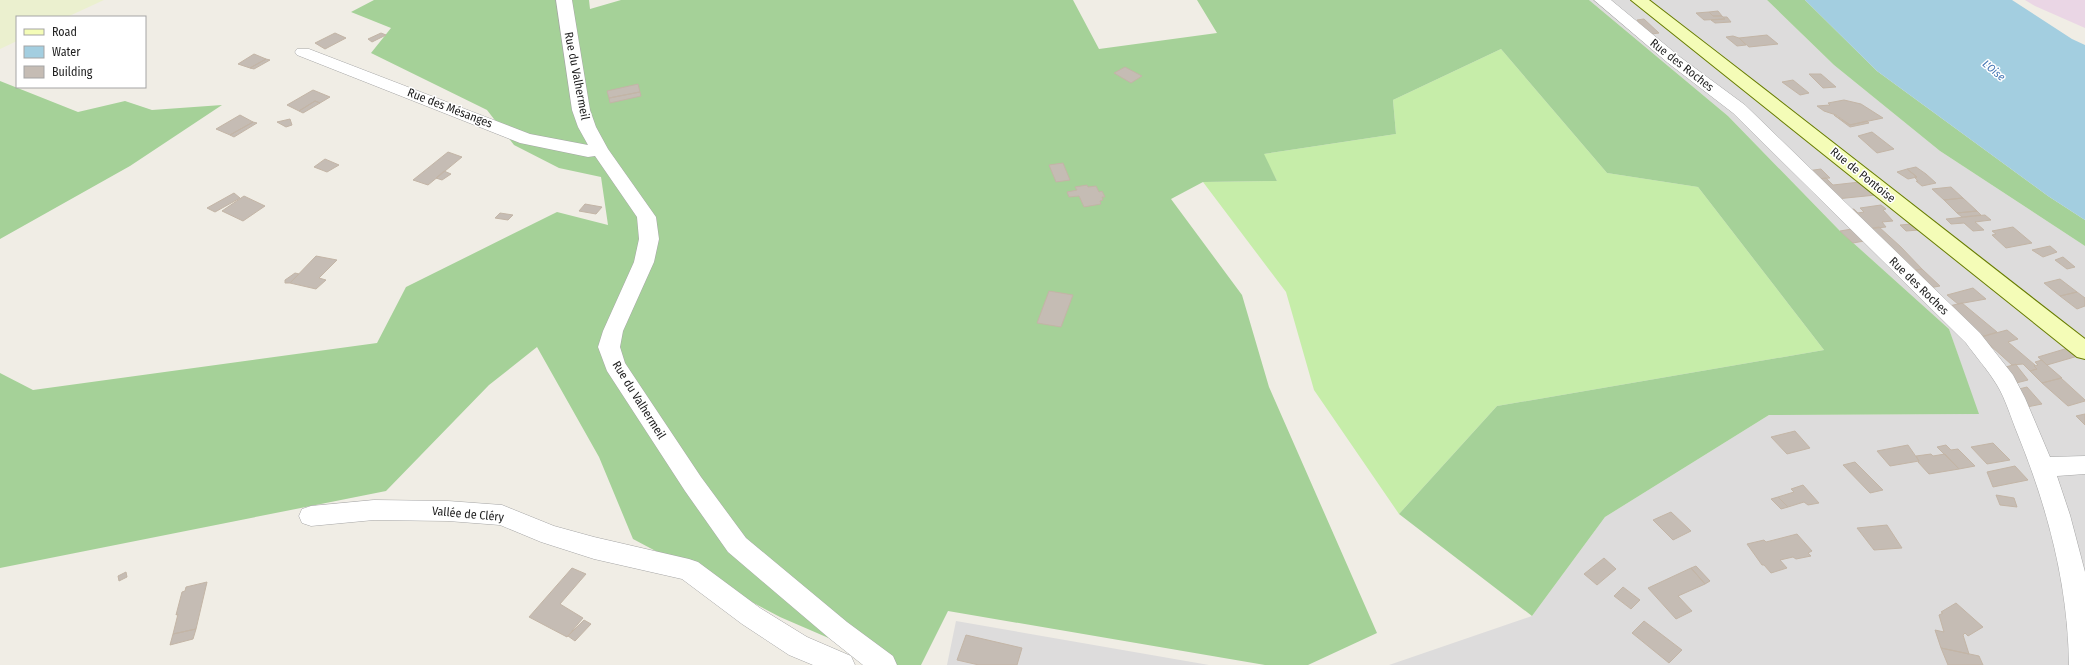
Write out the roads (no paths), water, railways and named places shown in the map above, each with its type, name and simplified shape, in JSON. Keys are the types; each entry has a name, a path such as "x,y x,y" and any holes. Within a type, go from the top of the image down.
{"main road":[{"name":"Rue de Pontoise","path":"1640,0 1863,174 1922,224 2085,351"}],"street":[{"name":"Rue du Valhermeil","path":"564,0 581,110 586,127 646,217 649,239 644,262 613,332 609,347 615,365 693,484 737,545 838,630 884,665"},
{"name":"Rue des Roches","path":"1602,0 1674,60 1739,109 1973,338 1994,363 2009,387 2043,467 2065,532 2079,586 2085,648 2082,665"},
{"name":"Rue des Mésanges","path":"303,52 526,139 588,151 600,150"},
{"path":"2043,467 2085,465"},
{"name":"Vallée de Cléry","path":"311,516 374,510 448,511 502,515 550,535 594,548 688,570 751,616 798,646 842,665"}],"water":[{"name":"L'Oise","path":"1805,0 2012,0 2072,39 2085,45 2085,220 2048,196 1877,71"}]}
